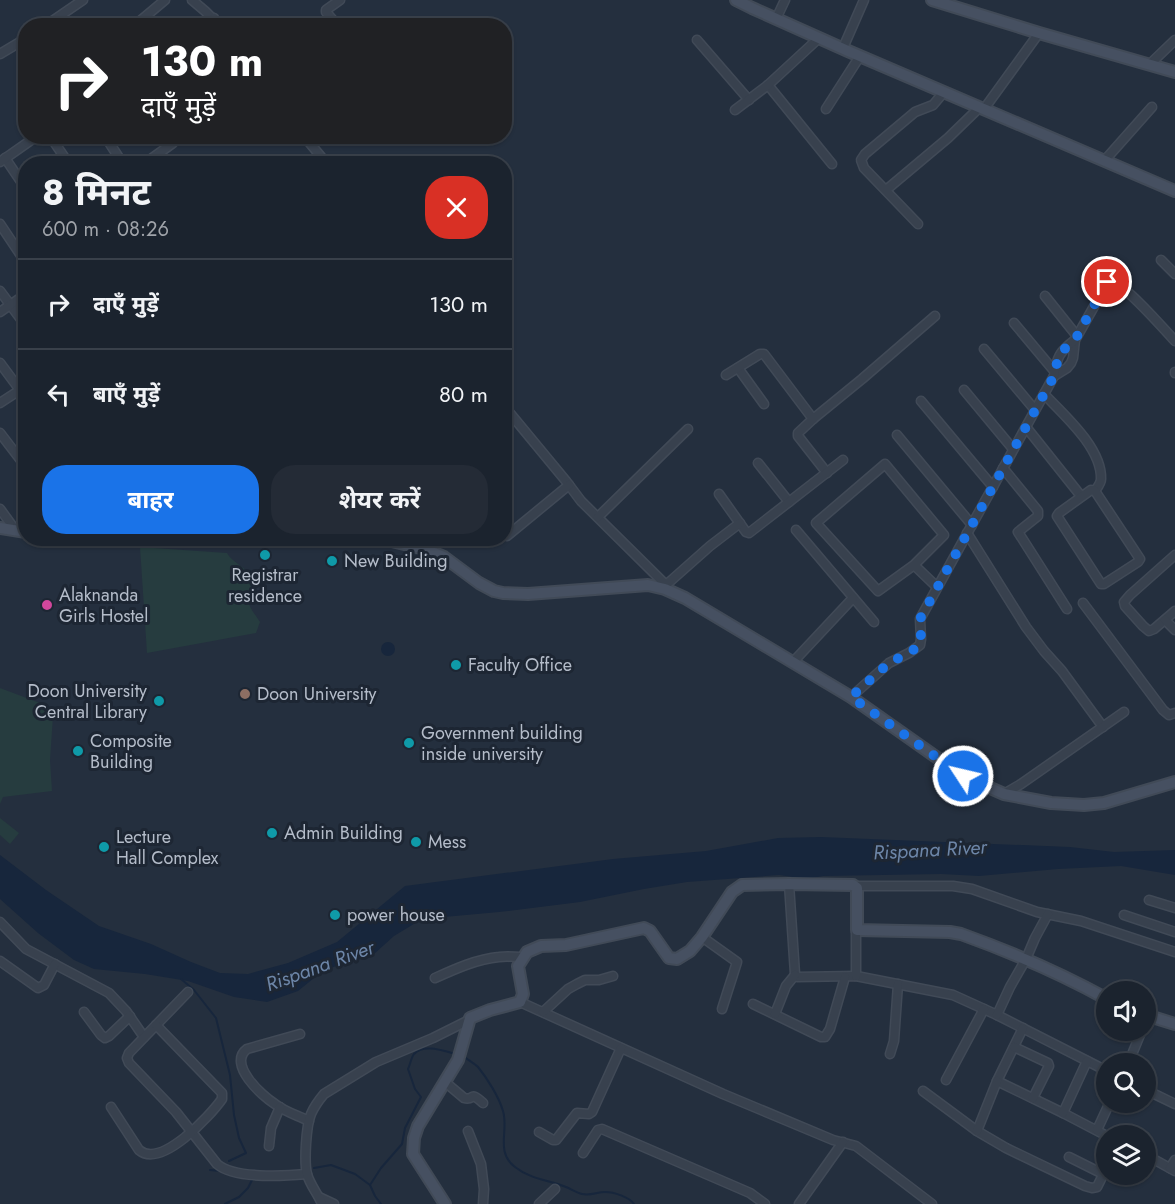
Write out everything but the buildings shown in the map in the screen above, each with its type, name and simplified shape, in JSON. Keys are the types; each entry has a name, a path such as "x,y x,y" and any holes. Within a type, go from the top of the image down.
{"main road":[{"path":"736,0 860,56 1175,191"},
{"path":"934,0 1175,72"},
{"path":"0,528 18,531"},
{"path":"412,546 444,557 479,583 503,593 528,594 648,585 666,587 851,697 963,776 1004,794 1051,803 1084,805 1104,803 1175,782"},
{"path":"445,1204 413,1154 414,1138 418,1126 458,1059 469,1020 473,1016 490,1010 520,1002 523,994 518,966 527,952 541,946 566,945 640,928 650,931 666,955 674,960 690,951 736,888 747,885 789,884 856,886 856,930 950,932 1026,959 1096,993"},
{"path":"1156,1020 1175,1024"}],"street":[{"path":"56,18 82,0"},
{"path":"144,18 165,0"},
{"path":"192,0 212,18"},
{"path":"331,18 326,10 340,0"},
{"path":"776,19 785,0"},
{"path":"843,48 864,0"},
{"path":"886,190 982,108 1039,33"},
{"path":"735,110 768,85 819,38"},
{"path":"697,39 749,99"},
{"path":"1149,65 1175,40"},
{"path":"0,54 18,43"},
{"path":"826,109 860,56"},
{"path":"768,85 832,164"},
{"path":"918,224 864,168 861,160 915,112 933,105 944,92"},
{"path":"1105,160 1152,107"},
{"path":"18,179 2,160 25,144"},
{"path":"155,156 172,144"},
{"path":"311,144 320,156"},
{"path":"0,224 18,251"},
{"path":"1161,260 1175,274"},
{"path":"851,697 889,663 920,645 920,619 1055,374 1061,352 1076,338 1107,282 1112,280 1128,293 1175,341"},
{"path":"0,291 18,315"},
{"path":"1045,296 1076,338 1071,363 1067,368 1055,374"},
{"path":"0,312 18,299"},
{"path":"827,473 798,435 813,419 935,315"},
{"path":"1014,323 1055,374"},
{"path":"984,349 1035,410"},
{"path":"726,375 760,354 764,354 813,419"},
{"path":"0,363 18,383"},
{"path":"738,368 765,404"},
{"path":"964,390 1013,449"},
{"path":"0,403 18,391"},
{"path":"1044,394 1074,425 1096,454 1101,480 1095,492"},
{"path":"921,401 993,487"},
{"path":"512,416 581,501 666,587 710,546 740,523"},
{"path":"1026,427 1081,496"},
{"path":"598,517 688,429"},
{"path":"0,433 18,457"},
{"path":"897,435 969,529 1026,627 1103,727"},
{"path":"719,494 746,532 750,532 843,460"},
{"path":"758,463 789,502"},
{"path":"885,464 944,535 914,565 878,591 816,523 885,464"},
{"path":"1003,468 1038,511 1038,516 1018,532 1066,609"},
{"path":"512,532 569,485"},
{"path":"1140,560 1105,584 1101,584 1058,518 1059,513 1091,490 1095,492 1140,560 1153,574"},
{"path":"0,509 18,529"},
{"path":"796,530 874,622"},
{"path":"1175,555 1126,598 1124,604 1148,630 1154,629 1175,611"},
{"path":"914,565 937,587"},
{"path":"793,663 853,598"},
{"path":"1083,603 1156,701 1172,714 1175,724"},
{"path":"1165,620 1175,630"},
{"path":"1004,794 1124,712"},
{"path":"775,1014 787,984 795,975 789,884"},
{"path":"856,886 965,887 1175,952"},
{"path":"1149,900 1175,908"},
{"path":"997,1015 1048,914"},
{"path":"1124,915 1175,932"},
{"path":"0,922 26,949 109,993 130,1016 144,1037"},
{"path":"856,930 856,976"},
{"path":"702,937 737,962 722,1009"},
{"path":"435,978 457,968 482,961 499,957 524,957"},
{"path":"0,962 38,988 44,985 55,964"},
{"path":"795,975 799,977 856,976 953,995 1096,1066"},
{"path":"543,1012 568,989 577,984 585,980 599,980 613,976"},
{"path":"753,1004 821,1037 827,1036 845,977"},
{"path":"890,1054 894,1041 898,984"},
{"path":"188,992 129,1053 127,1060 176,1112 217,1164 224,1169 255,1175 307,1174"},
{"path":"520,1002 723,1095 833,1140 860,1148 932,1204"},
{"path":"946,1080 984,1009"},
{"path":"84,1012 105,1038 130,1016"},
{"path":"334,1204 320,1201 307,1174 306,1148 309,1121 311,1113 324,1094 376,1062 469,1020"},
{"path":"111,1107 139,1150 143,1153 154,1154 180,1142 220,1102 222,1093 156,1025"},
{"path":"977,1131 996,1081 1023,1028"},
{"path":"300,1034 247,1049 242,1054 241,1060 246,1074 261,1093 280,1107 309,1121"},
{"path":"1014,1047 1048,1063 1049,1066 1033,1098"},
{"path":"539,1132 556,1140 576,1114 592,1112 621,1048"},
{"path":"1063,1113 1087,1061"},
{"path":"996,1081 1096,1130"},
{"path":"445,1082 465,1098 476,1096 483,1104"},
{"path":"923,1091 977,1131 1006,1148 1085,1186 1096,1187 1097,1185"},
{"path":"1156,1094 1174,1100"},
{"path":"269,1146 272,1128 280,1107"},
{"path":"583,1153 598,1130 602,1129 750,1193 765,1204"},
{"path":"468,1131 482,1164 483,1204"},
{"path":"799,1204 843,1142"},
{"path":"1069,1157 1096,1168"},
{"path":"1156,1159 1173,1167"},
{"path":"539,1204 555,1189"}],"green space":[{"path":"140,547 227,553 236,563 258,579 248,596 248,601 260,622 256,633 147,653"},
{"path":"0,688 48,706 53,716 50,760 52,791 3,797 0,804"},
{"path":"0,818 19,833 10,844 0,835"}],"water":[{"path":"388,642 393,644 395,649 393,654 388,656 383,654 381,649 383,644"},
{"name":"Rispana River","path":"821,837 1070,847 1114,852 1175,850 1175,875 1121,866 979,876 941,874 823,876 807,879 779,875 687,882 580,902 422,919 394,936 374,954 324,970 298,991 267,1002 234,997 188,981 94,969 74,960 38,933 0,899 0,855 99,926 151,944 220,973 248,974 288,963 337,942 405,886 613,859 706,851 778,838"}],"waterway":[{"path":"181,979 194,990 216,1018 230,1075 239,1138 246,1153 229,1161"},
{"path":"370,1185 402,1144 405,1128 421,1097 415,1089 408,1069 413,1056 418,1051 427,1048 452,1053"},
{"path":"463,1056 478,1067 499,1100 504,1119 504,1148 509,1161 515,1167 533,1177 580,1193 588,1195 602,1192 613,1193 625,1197 634,1204"},
{"path":"314,1168 331,1165 355,1174 370,1185 381,1204"},
{"path":"210,1170 221,1171"},
{"path":"225,1204 239,1197 248,1188 254,1176"}],"place":[{"name":"Registrar residence","path":"265,555"},
{"name":"New Building","path":"332,561"},
{"name":"Alaknanda Girls Hostel","path":"47,605"},
{"name":"Faculty Office","path":"456,665"},
{"name":"Doon University","path":"245,694"},
{"name":"Doon University Central Library","path":"159,701"},
{"name":"Government building inside university","path":"409,743"},
{"name":"Composite Building","path":"78,751"},
{"name":"Admin Building","path":"272,833"},
{"name":"Mess","path":"416,842"},
{"name":"Lecture Hall Complex","path":"104,847"},
{"name":"power house","path":"335,915"}],"route":[{"path":"963,776 851,697 889,663 920,645 920,619 1054,376 1061,352 1075,340 1107,282"}]}
